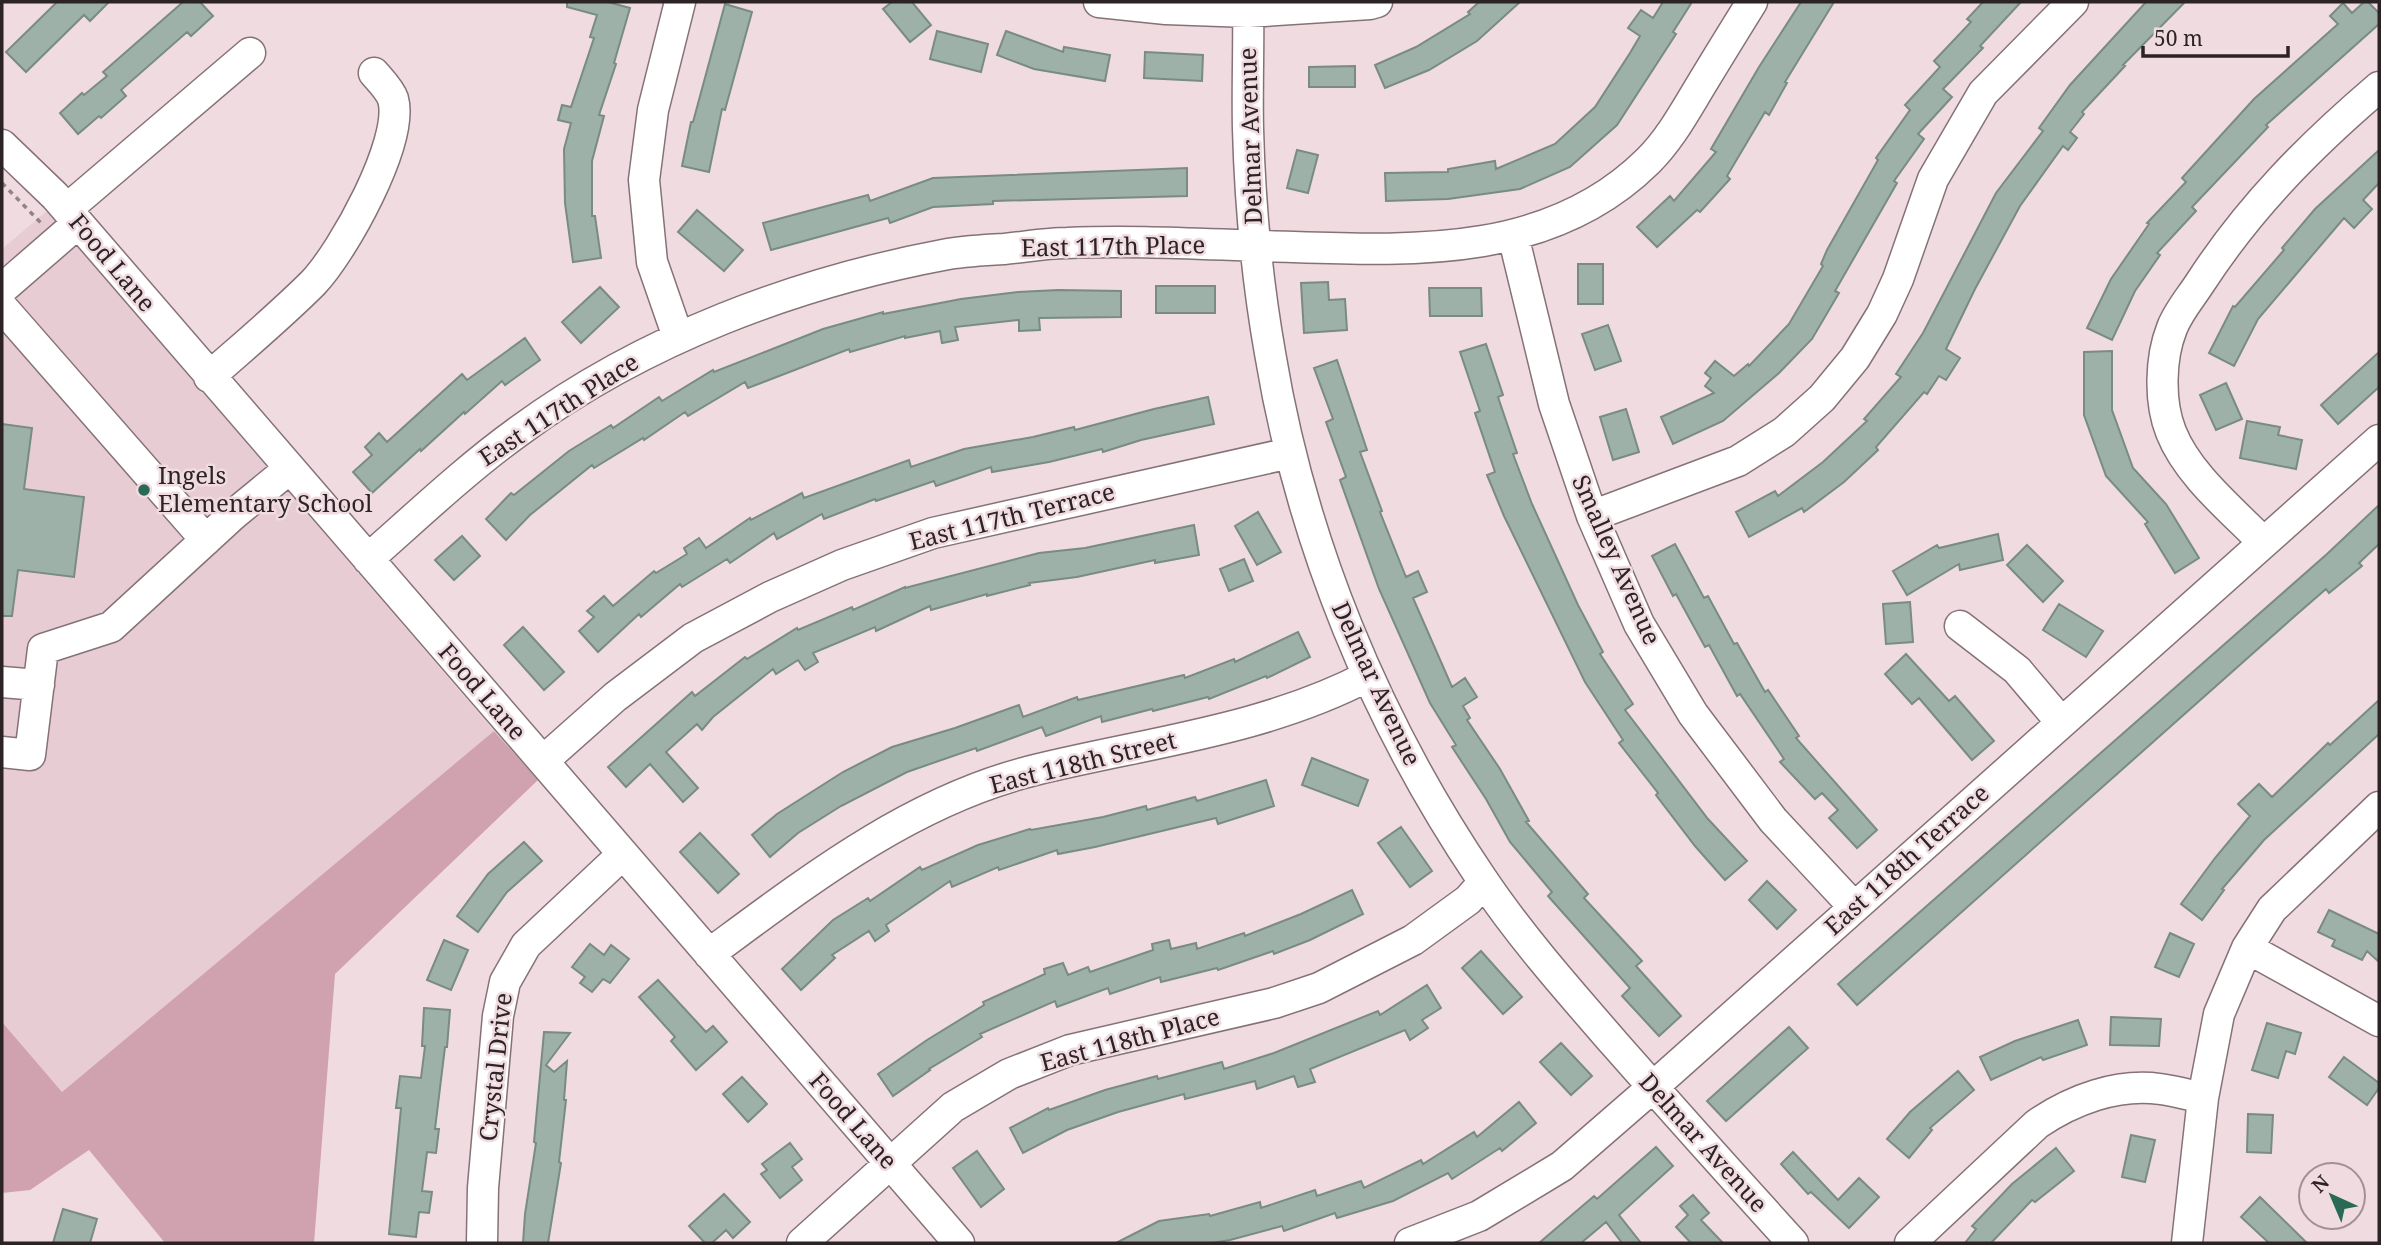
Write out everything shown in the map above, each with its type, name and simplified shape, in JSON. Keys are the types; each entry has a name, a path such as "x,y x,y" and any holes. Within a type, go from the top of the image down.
{"street":[{"path":"678,337 652,262 644,180 653,110 680,2"},
{"path":"1099,2 1166,9 1377,2"},
{"name":"East 117th Place","path":"368,559 480,460 522,428 608,372 678,337 826,282 951,254 1066,243 1399,250 1461,245 1548,226 1584,209 1618,187 1648,161 1670,135 1752,2"},
{"path":"1592,516 1738,461 1784,432 1822,398 1855,358 1882,314 1898,279 1933,178 1983,93 2073,2"},
{"name":"Delmar Avenue","path":"1248,7 1248,131 1255,246 1270,354 1290,453 1323,565 1368,676 1433,803 1484,882 1555,975 1793,1243"},
{"path":"2,289 72,216 250,53"},
{"path":"209,377 315,281 340,246 377,180 394,125 393,99 374,73"},
{"path":"2263,542 2196,474 2171,432 2162,384 2164,355 2172,327 2223,248 2282,176 2320,138 2379,87"},
{"name":"Food Lane","path":"2,145 11,151 72,216 959,1243"},
{"name":"Smalley Avenue","path":"1513,235 1554,404 1592,516 1639,624 1693,715 1773,820 1854,908"},
{"path":"2,307 206,540"},
{"name":"East 118th Terrace","path":"1410,1243 1479,1216 1562,1166 2379,440"},
{"name":"East 117th Terrace","path":"543,761 615,697 693,638 770,597 842,565 933,533 1290,453"},
{"path":"2,752 30,755 43,649 111,627 233,515 289,469"},
{"path":"1960,626 2017,670 2061,722"},
{"name":"East 118th Street","path":"709,954 810,880 899,824 954,797 1029,771 1155,746 1245,722 1334,694 1368,676"},
{"path":"2,682 39,685"},
{"path":"2187,1243 2203,1098 2219,1014 2247,948 2272,909 2379,807"},
{"name":"Crystal Drive","path":"482,1243 483,1188 498,1016 505,982 526,945 623,854"},
{"name":"East 118th Place","path":"802,1243 953,1107 1009,1073 1070,1050 1274,1003 1320,988 1413,940 1468,900 1484,882"},
{"path":"2247,948 2379,1021"},
{"path":"1910,1243 2037,1124 2053,1113 2087,1097 2122,1089 2159,1089 2203,1098"}],"shaded area":[{"name":"Ingels Elementary School","path":"47,211 494,731 62,1092 2,1022 2,249"},
{"path":"494,731 538,780 335,974 314,1243 165,1243 89,1150 30,1190 2,1193 2,1022 62,1092"}],"building":[{"path":"57,2 109,2 90,21 84,15 26,72 6,52"},
{"path":"183,2 200,2 213,16 191,36 187,32 121,90 126,96 78,134 60,113 82,93 84,95 107,76 103,72"},
{"path":"567,2 608,2 630,8 614,63 616,64 599,115 604,116 592,161 592,216 595,216 601,258 573,262 565,203 564,149 571,123 558,120 562,105 571,107 594,38 590,37 597,15 567,7"},
{"path":"892,2 912,2 931,25 910,42 883,9"},
{"path":"1479,2 1520,2 1477,41 1429,70 1385,88 1375,65 1416,47 1470,14 1468,12"},
{"path":"1663,2 1692,2 1673,32 1676,34 1617,125 1570,167 1520,189 1448,199 1386,201 1385,173 1448,172 1448,169 1495,161 1496,169 1555,144 1595,107 1630,53 1640,36 1628,28 1641,10 1653,18"},
{"path":"1801,2 1834,2 1785,82 1787,83 1769,115 1765,112 1727,176 1730,179 1700,212 1697,210 1657,247 1637,227 1670,196 1674,201 1716,152 1711,149"},
{"path":"1983,2 2021,2 1980,46 1983,48 1943,89 1952,97 1918,134 1924,139 1894,181 1897,183 1835,291 1839,293 1812,339 1779,373 1723,421 1673,444 1661,417 1714,393 1705,386 1711,378 1705,373 1715,361 1734,376 1748,364 1749,366 1789,324 1823,266 1821,264 1827,250 1878,160 1876,158 1910,110 1905,105 1940,67 1934,61 1971,22 1967,19"},
{"path":"2146,2 2185,2 2123,65 2125,66 2082,112 2084,114 2070,132 2077,138 2068,150 2063,146 2020,206 1946,349 1960,358 1946,380 1939,376 1927,394 1924,392 1876,447 1878,450 1844,482 1804,512 1802,508 1749,537 1736,512 1775,491 1778,496 1823,462 1867,421 1864,419 1901,377 1896,374 1923,333 1996,193 2043,131 2039,128 2070,85"},
{"path":"2364,2 2368,2 2379,13 2379,24 2266,125 2268,127 2192,207 2196,211 2157,253 2160,255 2135,291 2112,340 2087,328 2111,279 2149,224 2147,223 2186,182 2182,178 2254,99 2338,24 2330,16 2343,3 2352,13"},
{"path":"725,4 752,12 725,110 722,109 709,172 682,166 691,122"},
{"path":"937,31 988,44 981,72 930,59"},
{"path":"1006,31 1063,52 1064,47 1110,55 1105,81 1034,69 997,55"},
{"path":"1145,52 1203,55 1202,81 1144,78"},
{"path":"1355,66 1355,87 1309,87 1309,67"},
{"path":"1297,150 1318,155 1308,193 1287,188"},
{"path":"2379,150 2379,183 2363,200 2372,209 2354,228 2344,218 2258,319 2234,366 2209,353 2233,306 2235,307 2284,250 2282,248 2315,209"},
{"path":"1187,168 1187,196 993,201 993,204 933,207 890,223 888,218 771,250 763,223 868,195 870,201 933,178"},
{"path":"697,210 743,250 724,271 678,232"},
{"path":"1578,264 1603,264 1603,304 1578,304"},
{"path":"1328,282 1329,300 1345,299 1347,330 1304,333 1301,283"},
{"path":"1156,286 1215,286 1215,313 1156,313"},
{"path":"600,287 619,307 581,343 562,322"},
{"path":"1429,288 1481,288 1482,316 1430,316"},
{"path":"1058,290 1121,291 1121,317 1039,318 1040,330 1019,331 1019,320 955,327 958,340 942,343 940,331 905,336 850,352 849,349 748,388 745,382 688,416 685,412 644,440 643,438 594,468 592,465 530,515 506,540 486,519 511,493 514,495 569,451 611,425 613,428 659,397 662,401 713,370 714,372 823,329 883,312 961,299"},
{"path":"1608,325 1621,361 1595,370 1582,334"},
{"path":"525,338 540,360 505,385 502,381 372,493 353,472 372,455 365,447 379,433 387,442 462,374 467,380"},
{"path":"1486,344 1503,395 1498,397 1517,453 1513,454 1532,504 1578,605 1603,652 1600,654 1633,704 1625,710 1708,819 1747,861 1725,880 1695,846 1619,743 1623,740 1585,682 1504,516 1487,475 1495,472 1475,413 1480,411 1460,352"},
{"path":"2112,351 2112,410 2133,468 2166,504 2199,558 2175,573 2145,524 2148,522 2106,476 2084,415 2084,352"},
{"path":"2379,352 2379,387 2338,424 2321,405"},
{"path":"1337,360 1367,450 1360,452 1382,511 1380,512 1406,577 1418,571 1427,592 1413,598 1452,687 1465,678 1477,697 1463,706 1470,718 1467,720 1500,769 1529,821 1526,822 1588,894 1584,898 1642,961 1636,966 1681,1016 1659,1036 1622,996 1630,988 1548,896 1552,892 1510,842 1452,747 1456,745 1430,703 1379,589 1340,480 1346,477 1326,422 1333,419 1314,368"},
{"path":"2226,383 2242,419 2216,430 2200,395"},
{"path":"1208,397 1214,424 1141,440 1103,452 1102,449 992,472 991,467 936,486 934,481 876,501 875,499 824,519 822,514 777,539 774,533 730,563 727,559 682,587 680,584 641,617 639,614 598,652 579,631 594,617 587,611 604,596 613,606 654,571 656,573 687,554 684,548 699,538 706,548 750,518 751,520 802,493 804,498 909,460 911,467 964,449 1074,427 1075,430"},
{"path":"1626,409 1639,452 1613,460 1600,417"},
{"path":"2247,421 2280,427 2278,435 2302,440 2296,469 2240,458"},
{"path":"2,424 32,428 24,489 84,497 74,577 18,570 12,616 2,616"},
{"path":"2379,505 2379,544 2359,563 2362,566 2329,593 2326,589 2296,615 1857,1005 1838,984 2327,554"},
{"path":"1258,512 1281,552 1257,565 1235,526"},
{"path":"1194,525 1199,555 1155,563 1155,560 1077,577 1029,583 1030,585 931,610 930,606 876,631 875,627 813,653 818,662 805,670 798,660 776,674 773,669 713,717 702,730 697,724 666,752 698,788 683,802 650,764 626,787 608,767 692,692 695,696 745,657 747,659 797,628 798,630 852,607 853,610 905,587 1039,553 1085,548"},
{"path":"1998,534 2003,560 1960,570 1959,564 1907,595 1893,571 1937,545 1939,548"},
{"path":"462,536 480,556 454,580 435,560"},
{"path":"1675,544 1704,598 1708,596 1734,644 1737,643 1765,692 1768,690 1799,736 1796,738 1877,830 1857,848 1829,818 1838,810 1822,793 1815,799 1780,762 1784,759 1740,694 1737,696 1709,645 1705,647 1676,594 1673,596 1652,556"},
{"path":"2027,545 2063,581 2043,602 2007,565"},
{"path":"1244,559 1253,581 1229,591 1220,569"},
{"path":"1910,602 1913,642 1886,644 1883,604"},
{"path":"2059,604 2103,631 2086,657 2043,630"},
{"path":"523,627 564,672 544,690 504,645"},
{"path":"1298,632 1310,657 1267,678 1266,676 1209,699 1208,697 1153,711 1152,709 1102,722 1101,716 1046,736 1042,727 977,751 976,748 907,772 841,806 798,833 770,857 752,835 777,814 843,772 892,747 1019,705 1023,717 1077,697 1078,700 1184,675 1185,678 1234,659 1235,662"},
{"path":"1906,654 1949,701 1955,696 1994,741 1972,760 1919,698 1912,704 1885,674"},
{"path":"2379,700 2379,734 2264,840 2222,889 2224,890 2202,920 2181,904 2250,816 2238,804 2259,784 2272,797 2328,743 2330,745"},
{"path":"1312,758 1368,780 1358,806 1302,785"},
{"path":"1266,780 1274,806 1218,824 1216,818 1095,847 1058,854 1057,850 999,870 998,867 952,887 950,881 886,925 889,931 875,941 869,931 832,955 835,958 801,990 782,969 833,920 868,898 870,901 920,867 922,870 978,845 1030,829 1103,817 1146,806 1147,810 1195,797 1197,801"},
{"path":"1401,827 1432,871 1410,887 1378,843"},
{"path":"700,833 739,874 718,893 680,852"},
{"path":"524,842 542,861 507,892 478,932 457,916 488,874"},
{"path":"1767,881 1796,910 1777,929 1749,900"},
{"path":"1352,890 1363,914 1274,954 1273,951 1218,970 1217,968 1161,982 1160,977 1110,994 1108,988 1057,1007 1055,1001 980,1034 982,1037 929,1069 893,1096 878,1074 984,1005 983,1002 1045,974 1044,969 1063,963 1068,975 1088,967 1090,972 1153,950 1152,944 1169,940 1171,949 1196,943 1197,949 1244,933 1245,936"},
{"path":"2329,910 2379,934 2379,962 2367,951 2362,960 2332,946 2335,940 2318,932"},
{"path":"2170,933 2194,944 2179,977 2155,967"},
{"path":"444,940 468,950 451,990 427,980"},
{"path":"590,944 604,955 611,945 629,959 610,983 603,979 592,992 580,983 585,977 572,967"},
{"path":"1481,951 1522,997 1503,1014 1462,968"},
{"path":"658,980 706,1032 713,1026 727,1042 696,1070 671,1041 675,1037 639,997"},
{"path":"1427,985 1441,1008 1422,1020 1428,1028 1410,1040 1405,1030 1310,1069 1315,1082 1298,1087 1294,1076 1257,1089 1255,1081 1185,1099 1184,1094 1118,1112 1067,1130 1023,1153 1010,1128 1048,1108 1049,1110 1105,1090 1222,1062 1224,1069 1274,1053 1378,1011 1380,1015"},
{"path":"424,1008 450,1010 435,1129 439,1129 436,1153 427,1152 422,1191 432,1192 429,1213 419,1212 416,1237 389,1234 401,1108 396,1108 400,1076 421,1078 425,1046 422,1046"},
{"path":"2111,1017 2161,1019 2159,1046 2110,1045"},
{"path":"2078,1020 2087,1045 2043,1060 2041,1057 1991,1080 1980,1057 2015,1041"},
{"path":"2267,1023 2301,1033 2295,1054 2286,1051 2278,1078 2252,1070"},
{"path":"1789,1027 1808,1048 1726,1121 1707,1101"},
{"path":"544,1032 570,1033 546,1065 554,1072 567,1061 561,1163 548,1243 523,1243 536,1143"},
{"path":"1561,1043 1592,1076 1571,1095 1540,1062"},
{"path":"2344,1057 2379,1083 2379,1088 2367,1105 2329,1077"},
{"path":"1958,1071 1974,1090 1930,1128 1932,1130 1909,1158 1887,1139 1910,1112"},
{"path":"742,1077 767,1104 748,1122 723,1094"},
{"path":"1519,1102 1536,1123 1502,1151 1500,1148 1452,1179 1448,1173 1393,1201 1337,1218 1335,1213 1284,1231 1282,1226 1212,1243 1116,1243 1159,1221 1210,1216 1260,1202 1261,1208 1315,1190 1317,1196 1361,1181 1364,1188 1421,1160 1423,1164 1474,1132 1477,1137"},
{"path":"2248,1114 2273,1115 2271,1153 2247,1152"},
{"path":"2131,1135 2155,1140 2145,1182 2122,1177"},
{"path":"790,1143 802,1159 792,1167 802,1180 780,1198 761,1174 767,1170 762,1164"},
{"path":"1656,1147 1673,1166 1619,1215 1641,1243 1622,1243 1606,1222 1581,1243 1539,1243 1594,1196 1597,1199"},
{"path":"2056,1148 2074,1171 2035,1202 2032,1200 1991,1243 1965,1243 1976,1229 1972,1226 2012,1184"},
{"path":"977,1151 1004,1189 981,1207 953,1168"},
{"path":"1793,1152 1838,1200 1859,1178 1879,1197 1849,1228 1811,1192 1808,1194 1781,1164"},
{"path":"724,1194 750,1222 733,1238 726,1230 712,1243 705,1243 689,1226"},
{"path":"1693,1195 1709,1213 1701,1220 1723,1243 1691,1243 1676,1227 1688,1215 1680,1206"},
{"path":"2260,1197 2307,1243 2269,1243 2241,1217"},
{"path":"63,1209 97,1219 90,1243 53,1243"}],"place":[{"name":"Ingels Elementary School","path":"144,490"}]}
